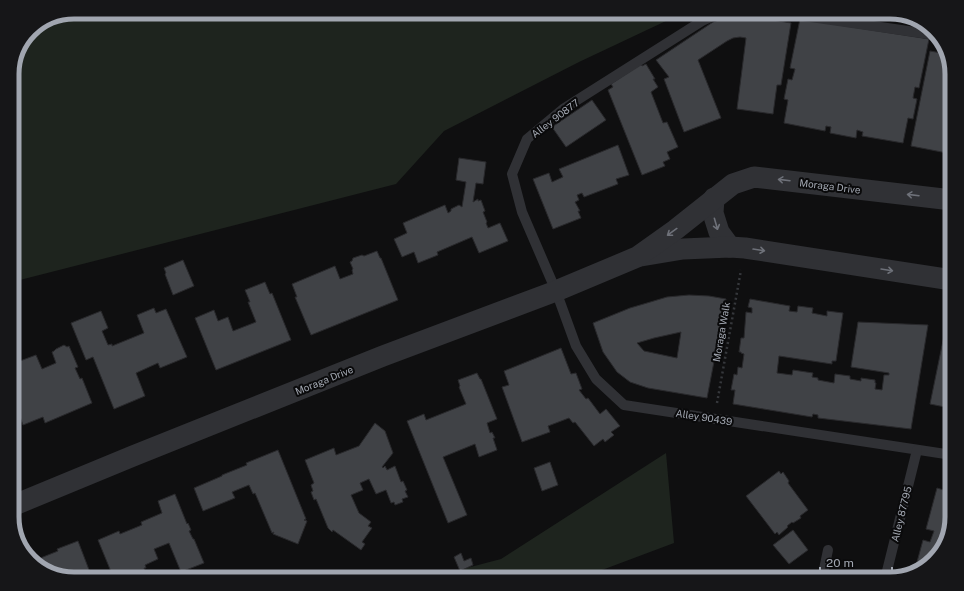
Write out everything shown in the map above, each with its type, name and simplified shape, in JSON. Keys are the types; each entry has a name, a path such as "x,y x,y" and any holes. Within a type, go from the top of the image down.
{"street":[{"name":"Moraga Drive","path":"19,503 376,359 556,291 637,257 675,230 733,184 754,177 945,199"},
{"path":"714,198 713,212 718,232 737,247"},
{"name":"Moraga Drive","path":"637,257 683,249 737,247 945,279"}],"lane":[{"name":"Alley 90877","path":"556,291 522,212 512,174 527,138 563,109 706,19"},
{"path":"825,19 928,34"},
{"name":"Alley 90439","path":"556,291 576,346 596,379 624,404 945,454"},
{"name":"Alley 87795","path":"887,572 917,450"},
{"path":"823,572 828,550"}],"path":[{"name":"Moraga Walk","path":"714,418 737,247"}],"shaded area":[{"path":"67,19 670,19 579,62 444,131 396,184 19,280 19,71 21,60 30,41 38,33 47,26"},
{"path":"666,453 674,543 597,572 452,572 501,559"}],"building":[{"path":"722,19 767,19 791,23 781,85 777,85 773,114 737,109 746,38 733,38 698,60 721,118 684,132 664,79 669,77 656,60 713,22"},
{"path":"800,19 929,39 919,88 915,87 913,98 917,99 913,119 908,118 903,143 862,136 863,132 857,130 856,138 830,133 831,127 826,126 825,131 784,123 788,100 784,99 788,79 792,80 795,69 790,68"},
{"path":"930,51 941,53 945,71 945,153 911,146"},
{"path":"641,64 642,66 646,64 655,79 653,79 658,87 651,92 663,123 667,122 678,147 667,152 670,159 663,162 665,166 642,175 608,90 613,87 611,84"},
{"path":"592,100 606,120 566,147 552,127"},
{"path":"618,145 629,175 616,179 618,184 584,197 582,193 577,195 579,200 575,202 580,211 578,211 581,218 553,229 533,179 549,173 552,182 563,177 559,169"},
{"path":"459,158 486,162 483,184 476,183 473,202 478,199 478,201 481,200 485,211 483,212 488,228 500,223 508,241 479,253 472,237 437,252 438,255 418,263 414,252 402,257 394,239 407,233 403,223 445,205 448,213 451,209 459,205 462,207 466,182 456,180"},
{"path":"377,251 398,300 311,335 295,297 297,297 292,284 335,266 340,279 353,274 353,269 350,262 353,258"},
{"path":"183,260 194,286 173,295 164,268"},
{"path":"265,282 270,294 272,293 291,340 216,370 195,318 214,310 218,321 228,317 233,331 256,322 245,290"},
{"path":"689,295 726,299 707,398 648,388 630,382 617,372 603,352 593,323 630,308 667,297","holes":["681,332 677,358 644,351 637,343"]},
{"path":"750,299 790,306 789,311 797,312 798,306 813,308 812,313 827,316 827,311 843,313 836,361 832,361 832,364 779,356 777,373 792,375 793,370 813,373 812,377 818,378 818,380 834,383 835,374 850,376 850,379 861,381 861,378 875,380 875,389 882,390 884,375 889,375 889,373 851,367 858,322 928,325 911,429 818,418 818,415 813,414 812,417 733,404 735,390 731,390 734,374 737,375 738,367 742,368 744,354 739,352 741,338 744,338 746,312 752,313 752,308 748,307"},
{"path":"154,308 156,313 166,309 187,357 160,368 158,363 136,373 145,396 114,409 93,357 86,360 71,323 101,311 108,328 102,331 108,345 112,344 112,346 144,333 137,315"},
{"path":"945,331 945,407 930,404"},
{"path":"64,345 67,347 69,346 78,367 75,368 80,379 82,378 92,403 45,423 43,417 23,425 19,414 19,358 20,361 36,355 42,369 56,363 52,352"},
{"path":"561,348 571,374 576,373 582,389 579,390 586,399 588,398 600,414 606,409 620,426 611,432 614,435 605,442 603,439 594,446 575,422 573,423 569,418 548,426 550,432 522,442 502,387 509,385 504,371"},
{"path":"477,373 481,379 497,419 487,423 490,433 492,432 495,438 493,438 497,450 479,457 475,444 443,457 467,515 448,523 407,421 424,414 426,420 466,404 459,387 458,380"},
{"path":"375,423 385,431 393,453 382,467 383,468 385,466 387,470 395,466 401,482 403,481 407,490 405,491 408,497 402,499 403,502 395,505 394,502 391,503 386,490 376,494 369,479 360,483 363,490 351,495 359,513 371,522 368,526 372,528 362,542 365,544 361,550 328,528 316,499 314,500 311,492 313,491 311,485 314,483 305,460 334,448 336,455 359,446"},
{"path":"278,450 306,519 304,520 307,521 298,544 273,534 274,532 272,533 255,493 253,494 249,485 232,492 235,498 203,511 194,488 247,465 246,463"},
{"path":"550,462 558,485 542,491 534,468"},
{"path":"779,471 781,474 783,472 789,481 788,483 808,510 800,516 801,518 787,526 788,527 779,535 777,532 775,534 746,496"},
{"path":"937,488 945,490 945,524 941,538 934,550 929,556 916,565 923,540 930,542 934,531 926,529"},
{"path":"175,494 187,524 188,523 191,530 189,531 204,563 181,572 169,543 154,549 158,559 145,565 146,568 144,568 146,572 111,572 98,540 119,531 120,534 142,525 141,522 162,513 158,501"},
{"path":"793,530 808,550 789,564 773,545"},
{"path":"78,541 90,572 67,572 53,568 38,559 58,551 57,549"},
{"path":"461,553 464,561 471,558 473,565 460,571 454,557"}]}
